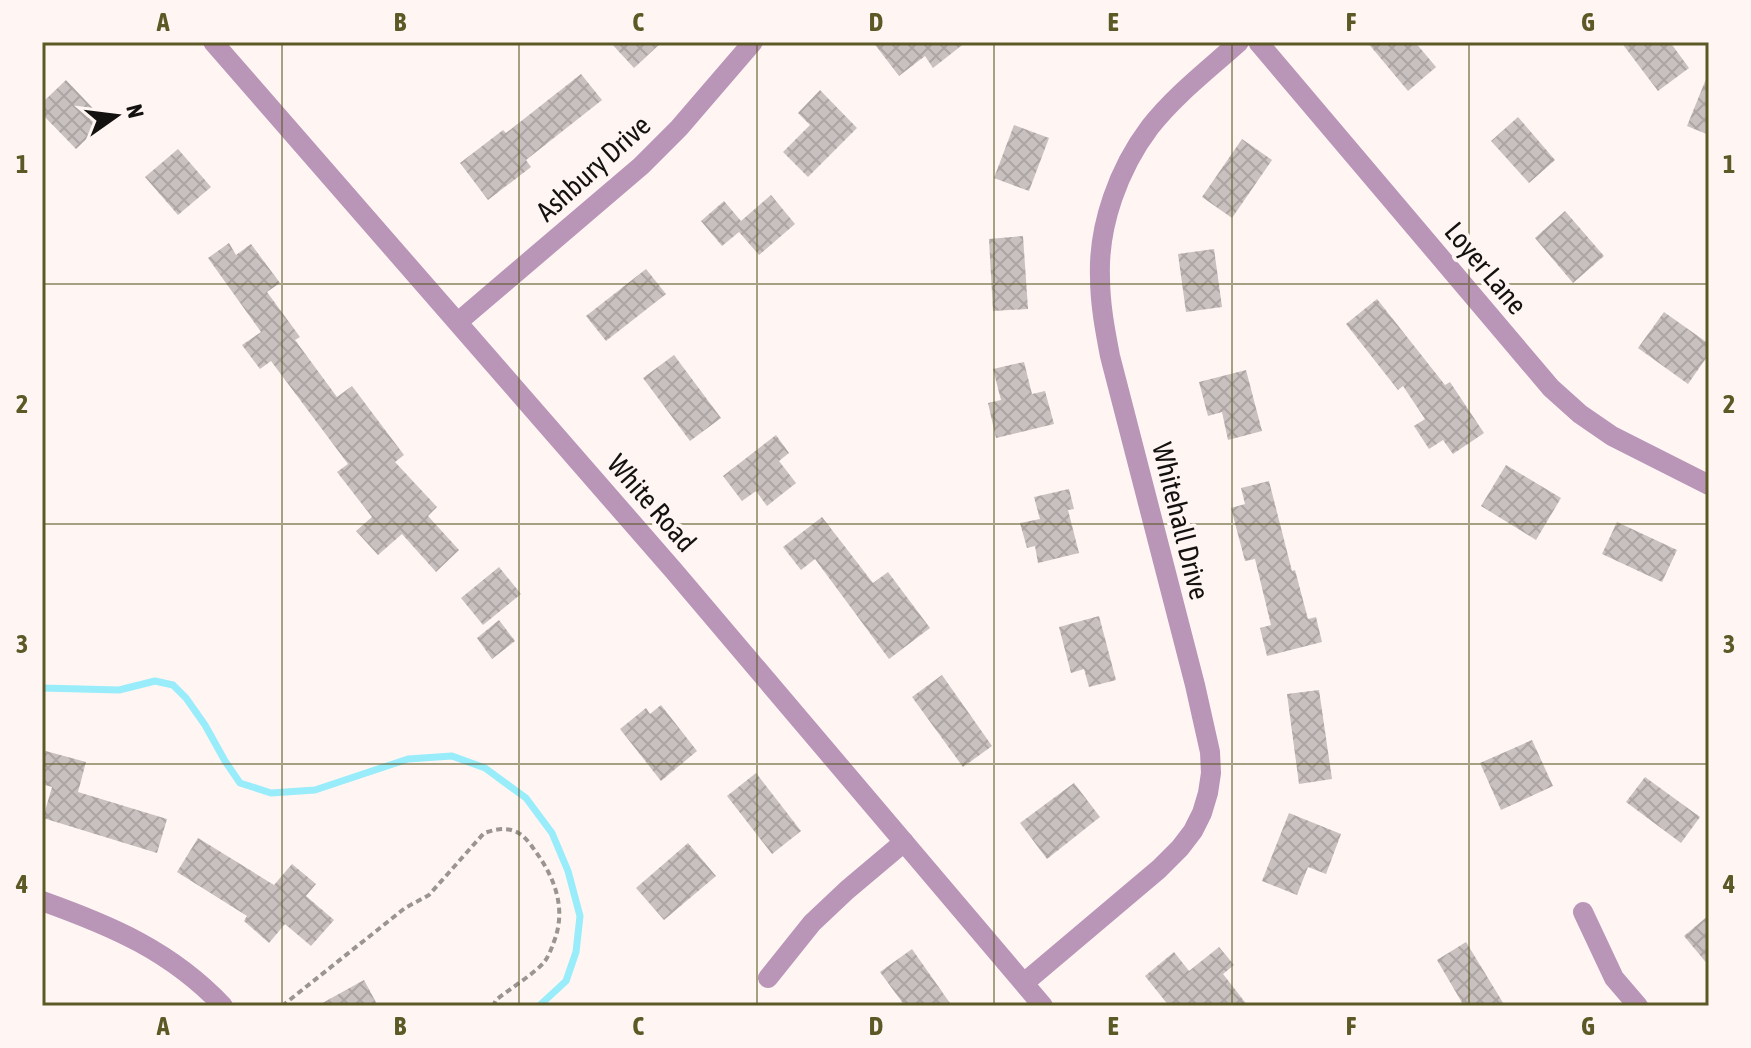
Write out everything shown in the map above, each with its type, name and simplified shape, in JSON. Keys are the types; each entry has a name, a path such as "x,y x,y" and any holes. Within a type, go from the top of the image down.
{"street":[{"name":"White Road","path":"213,42 458,322 1043,1006"},
{"name":"Ashbury Drive","path":"458,322 641,166 679,128 753,42"},
{"name":"Whitehall Drive","path":"1024,983 1180,848 1197,822 1208,793 1210,752 1110,356 1099,274 1103,236 1112,200 1126,165 1151,126 1239,42"},
{"name":"Loyer Lane","path":"1258,42 1551,388 1580,414 1612,436 1709,485"},
{"path":"768,978 812,923 904,842"},
{"path":"42,901 101,922 135,939 167,958 223,1006"},
{"path":"1583,912 1614,978 1638,1006"}],"path":[{"path":"282,1006 405,908 429,895 484,833 505,829 523,836 544,863 556,890 560,916 558,931 545,962 496,1000 493,1006"}],"building":[{"path":"610,42 662,42 634,68"},
{"path":"873,42 966,42 933,68 925,56 899,76"},
{"path":"1367,42 1415,42 1436,67 1408,91"},
{"path":"1621,42 1670,42 1689,68 1658,91"},
{"path":"581,74 602,100 526,160 531,167 488,200 460,163 503,130 506,133"},
{"path":"1709,74 1709,135 1687,126"},
{"path":"66,80 105,121 76,149 42,114 42,103"},
{"path":"820,90 857,128 808,177 783,152 810,125 798,113"},
{"path":"1518,117 1555,160 1529,183 1491,141"},
{"path":"1014,125 1049,138 1029,191 994,178"},
{"path":"1242,139 1272,160 1232,218 1202,197"},
{"path":"178,149 211,187 178,215 145,177"},
{"path":"771,195 795,224 759,255 739,232 722,246 701,221 724,201 741,221"},
{"path":"1565,211 1604,256 1573,283 1535,238"},
{"path":"1023,236 1028,309 993,311 989,239"},
{"path":"229,243 236,255 251,244 280,283 267,292 300,337 295,340 337,397 352,386 404,455 395,462 437,507 428,516 459,550 436,572 402,534 378,555 356,531 372,517 337,472 348,464 271,361 260,369 242,345 261,332 208,258"},
{"path":"1214,249 1222,307 1186,312 1178,254"},
{"path":"646,269 666,294 606,341 586,316"},
{"path":"1377,299 1445,385 1450,382 1484,433 1453,454 1443,440 1429,449 1414,426 1425,419 1403,386 1398,390 1346,324"},
{"path":"1664,312 1709,344 1709,354 1688,384 1638,348"},
{"path":"674,355 721,418 690,441 643,378"},
{"path":"1024,362 1032,394 1045,391 1054,424 996,438 988,403 1001,400 993,369"},
{"path":"1246,370 1262,431 1228,440 1222,412 1208,416 1199,382"},
{"path":"776,435 789,453 779,461 796,483 767,506 756,491 742,501 723,476"},
{"path":"1506,465 1561,498 1536,540 1481,506"},
{"path":"1269,481 1292,571 1295,570 1308,619 1316,617 1322,642 1267,656 1260,628 1271,625 1255,559 1245,561 1231,508 1245,504 1241,488"},
{"path":"1069,489 1074,509 1068,510 1079,553 1038,563 1035,546 1027,548 1020,523 1040,519 1034,497"},
{"path":"822,517 873,583 888,572 930,628 889,659 815,559 801,570 783,547"},
{"path":"1617,522 1677,550 1662,582 1602,554"},
{"path":"499,567 521,594 483,625 461,598"},
{"path":"1099,616 1116,680 1089,687 1084,669 1071,673 1059,627"},
{"path":"499,620 515,641 492,659 477,638"},
{"path":"942,675 992,746 963,767 912,697"},
{"path":"1319,690 1332,779 1299,784 1287,694"},
{"path":"661,705 697,751 661,781 620,729 646,708 650,714"},
{"path":"1532,740 1553,786 1501,810 1480,763"},
{"path":"42,750 86,762 78,792 167,819 157,853 43,818 52,787 42,784"},
{"path":"756,773 801,831 772,854 727,796"},
{"path":"1645,777 1700,817 1681,843 1626,802"},
{"path":"1074,783 1100,817 1047,859 1020,823"},
{"path":"1289,813 1341,834 1326,874 1308,867 1297,895 1262,881"},
{"path":"198,838 274,885 292,864 316,884 306,896 334,920 311,946 285,924 269,943 244,921 247,916 177,872"},
{"path":"688,843 716,876 664,920 636,888"},
{"path":"1709,915 1709,966 1684,936"},
{"path":"1466,942 1505,1006 1464,1006 1437,960"},
{"path":"1219,947 1234,965 1223,974 1248,1006 1169,1006 1145,976 1174,952 1189,971"},
{"path":"912,949 952,1006 905,1006 880,972"},
{"path":"364,980 378,1006 317,1006"}],"waterway":[{"path":"42,688 119,690 155,681 173,685 205,725 240,783 271,793 315,790 408,759 452,756 485,768 526,798 552,833 568,871 580,916 576,952 566,981 539,1006"}]}
